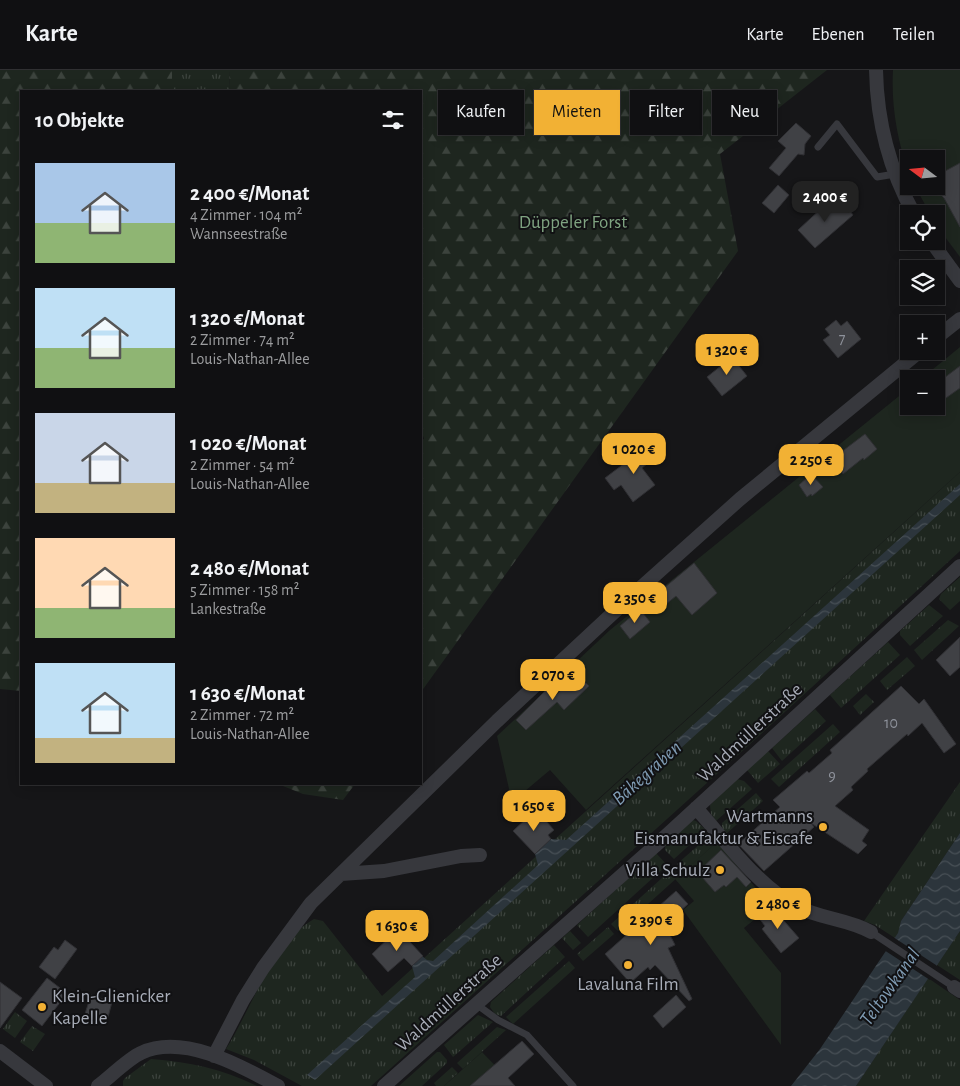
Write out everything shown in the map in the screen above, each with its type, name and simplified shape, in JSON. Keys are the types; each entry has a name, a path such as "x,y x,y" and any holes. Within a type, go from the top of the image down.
{"street":[{"path":"876,70 879,113 886,144 895,174 910,205"},
{"path":"938,250 960,281"},
{"path":"945,331 960,319"},
{"path":"214,1056 243,1000 278,946 311,903 497,722 626,601 740,499 909,360"},
{"name":"Waldmüllerstraße","path":"384,1086 696,808 960,566"},
{"path":"696,808 764,884 778,895 810,912 855,924 871,932"},
{"path":"340,874 384,871 461,856 480,855"},
{"path":"98,1086 140,1053 158,1048 175,1047 195,1050 214,1056 242,1067 278,1086"},
{"path":"0,1051 46,1086"}],"lane":[{"path":"818,147 837,124 877,177 895,174"},
{"path":"871,932 957,989"},
{"path":"476,1004 498,1020 526,1035 573,1086"}],"green space":[{"path":"0,70 172,70 172,90 20,90 20,691 0,689"},
{"path":"172,70 229,70 230,90 172,90"},
{"name":"Düppeler Forst","path":"229,70 827,70 777,109 777,90 712,90 712,135 744,135 720,154 738,251 422,691 422,440 424,439 422,432 422,90 230,90"},
{"path":"893,70 960,70 960,257 945,237 945,205 925,205 920,195 945,195 945,150 902,150 893,96"},
{"path":"960,347 960,472 586,810 550,770 512,802 497,736 610,630 900,395 900,415 945,415 945,370 932,370"},
{"path":"960,472 960,551 749,745 371,1086 302,1086 254,1060 226,1049 274,960 299,930 314,919 323,921 382,996"},
{"path":"960,577 960,601 950,610 939,599 941,594"},
{"path":"929,605 943,616 910,646 900,635 900,631"},
{"path":"948,620 959,626 922,660 914,650"},
{"path":"888,642 900,655 841,708 830,695"},
{"path":"907,657 915,666 887,690 880,681"},
{"path":"866,694 874,702 860,715 853,706"},
{"path":"815,709 826,721 782,761 772,748"},
{"path":"833,724 840,732 779,787 771,779"},
{"path":"768,751 780,764 758,783 747,770"},
{"path":"737,779 744,781 752,789 716,821 711,814 710,805"},
{"path":"960,782 960,833 901,921 899,933 895,938 875,925 864,921"},
{"path":"280,785 354,785 343,800 303,794"},
{"path":"756,793 763,801 726,834 722,828 722,823"},
{"path":"693,820 706,830 674,859 665,850 665,845"},
{"path":"710,835 717,842 684,872 677,864"},
{"path":"717,842 771,906 744,928 781,973 781,1045 683,910 694,901 675,879"},
{"path":"656,853 667,865 588,937 577,925"},
{"path":"672,869 679,876 618,931 611,924"},
{"path":"608,927 614,934 583,961 577,954"},
{"path":"570,931 581,943 573,950 562,938"},
{"path":"960,931 960,980 937,965"},
{"path":"554,945 565,957 501,1016 495,1014 490,1007 491,1002"},
{"path":"569,961 575,968 513,1024 506,1017"},
{"path":"928,978 960,1000 960,1086 856,1086"},
{"path":"15,1012 27,1021 15,1038 3,1029"},
{"path":"478,1015 493,1022 453,1057 444,1045"},
{"path":"32,1026 45,1034 33,1051 20,1042"},
{"path":"497,1027 506,1030 463,1069 457,1063"},
{"path":"437,1052 440,1052 447,1060 447,1063 422,1086 399,1086"},
{"path":"482,1052 515,1086 444,1086"},
{"path":"151,1059 205,1067 257,1086 123,1086 125,1078"},
{"path":"452,1067 458,1073 444,1086 436,1086 434,1083"}],"water":[{"name":"Bäkegraben","path":"960,484 960,495 315,1080 307,1075 415,977 412,966 422,956 427,960 433,961 538,865 535,854 551,839 566,840"},
{"name":"Teltowkanal","path":"960,833 960,931 856,1086 791,1086 820,1049 898,933 901,921"}],"pier":[{"path":"893,937 939,967 930,980 884,950"}],"building":[{"path":"796,123 811,136 805,144 804,155 798,154 779,176 769,168 786,148 778,141"},
{"path":"960,163 960,227 941,195 945,195 945,171"},
{"path":"778,185 789,195 774,213 762,203"},
{"path":"842,199 853,215 815,248 798,230 825,205 828,208"},
{"path":"836,320 841,326 847,321 861,339 838,358 823,340 830,335 825,329"},
{"path":"732,357 747,376 722,396 707,377"},
{"path":"960,366 960,388 946,398 945,397 945,377"},
{"path":"865,434 877,449 843,474 832,459"},
{"path":"650,444 658,455 642,468 655,485 633,502 621,485 614,490 605,478"},
{"path":"811,474 823,487 812,496 811,494 807,497 799,485"},
{"path":"694,563 717,593 692,615 676,596 660,609 652,598"},
{"path":"640,609 650,622 630,639 620,626"},
{"path":"960,637 960,667 950,676 936,660"},
{"path":"577,674 589,686 564,710 557,702 526,730 516,720 547,689 554,697"},
{"path":"901,686 919,704 924,699 956,744 944,753 922,723 867,769 868,771 851,787 853,790 835,806 869,830 862,841 867,845 858,854 811,823 814,827 764,871 738,844 780,807 773,800 832,753 830,750"},
{"path":"539,813 554,830 548,835 551,839 535,854 513,831 530,815 533,818"},
{"name":"Villa Schulz","path":"721,850 751,882 746,887 737,877 726,887 724,885 715,892 702,877 704,874 700,870"},
{"path":"676,891 688,904 665,925 675,945 668,948 692,999 689,1001 655,965 650,970 648,967 630,983 605,954"},
{"path":"771,906 799,938 781,953 762,929 765,926 758,917"},
{"path":"398,929 423,956 412,966 404,958 388,972 372,954"},
{"path":"65,940 77,949 55,979 39,967 54,947 58,950"},
{"name":"Klein-Glienicker Kapelle","path":"47,978 60,988 60,993 65,996 42,1026 22,1010"},
{"path":"0,982 22,998 0,1028"},
{"path":"91,995 112,1002 107,1021 85,1014"},
{"path":"676,995 686,1007 663,1028 653,1016"},
{"path":"522,1041 534,1054 508,1078 515,1086 470,1086"}],"place":[{"name":"Wartmanns Eismanufaktur & Eiscafe","path":"823,827"},
{"name":"Villa Schulz","path":"720,870"},
{"name":"Lavaluna Film","path":"628,965"},
{"name":"Klein-Glienicker Kapelle","path":"42,1007"}]}
